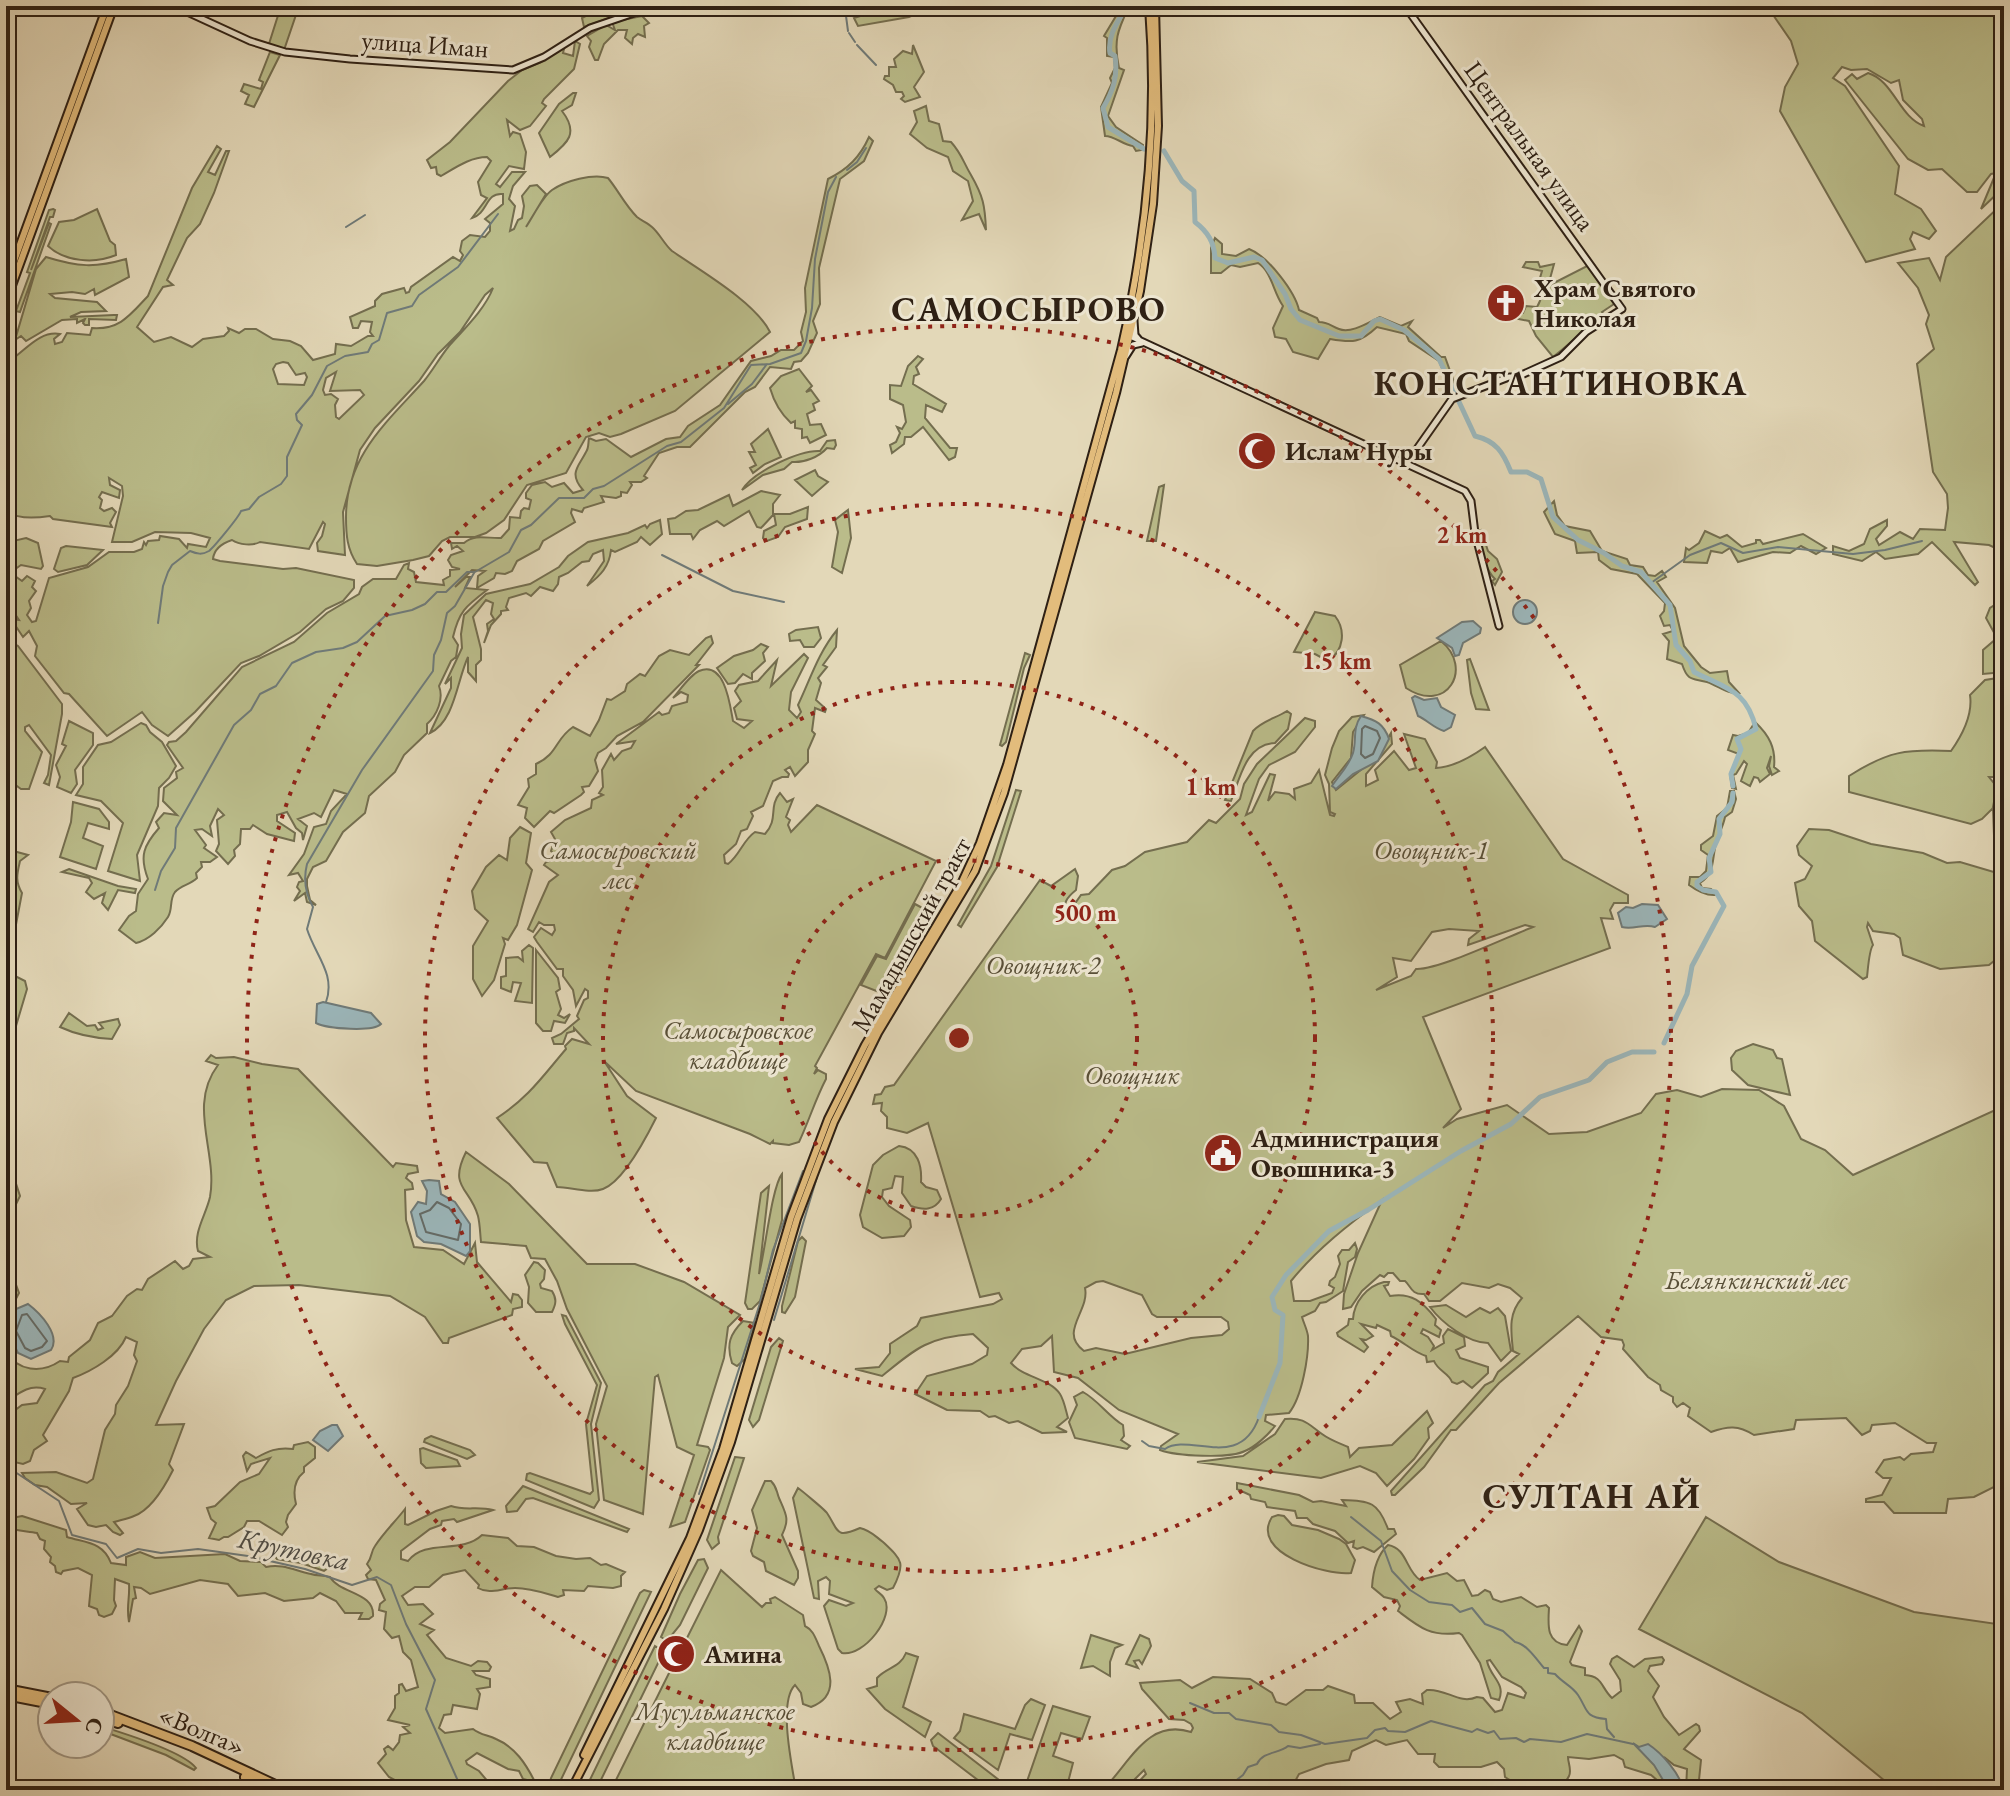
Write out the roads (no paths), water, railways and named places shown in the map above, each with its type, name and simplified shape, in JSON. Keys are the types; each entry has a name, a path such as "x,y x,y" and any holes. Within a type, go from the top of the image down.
{"highway":[{"path":"6,1689 36,1697"},
{"path":"6,1695 36,1699"},
{"name":"«Волга»","path":"116,1719 181,1741 286,1790"},
{"name":"«Волга»","path":"116,1720 272,1790"}],"main road":[{"path":"6,283 107,6"},
{"path":"6,302 114,6"},
{"name":"Мамадышский тракт","path":"631,1667 687,1561 714,1490 797,1219 834,1122 878,1033 954,909 986,846 1011,772 1126,357 1149,174 1153,94 1149,6"},
{"name":"Мамадышский тракт","path":"631,1667 688,1545 713,1479 791,1217 828,1119 865,1045 961,884 980,843 1007,763 1134,321 1147,253 1157,154 1159,72 1155,6"},
{"path":"569,1790 631,1667"}],"street":[{"name":"улица Иман","path":"174,6 273,49 350,59 513,70 544,57 577,34 602,22 640,11 785,9"},
{"name":"Центральная улица","path":"1405,6 1622,309 1586,332 1561,357 1452,399 1407,463"},
{"path":"1134,321 1135,335 1141,342"},
{"path":"1128,335 1460,488 1469,497 1499,626"},
{"path":"1126,357 1133,345 1141,342"}],"water":[{"path":"1525,600 1533,604 1537,612 1533,620 1525,624 1517,620 1513,612 1517,604"},
{"path":"1473,621 1481,628 1480,633 1463,643 1459,655 1455,656 1452,648 1437,638 1462,622"},
{"path":"1415,696 1424,700 1437,698 1441,707 1455,715 1451,727 1444,731 1418,716 1412,698"},
{"path":"1361,716 1379,723 1389,739 1378,761 1353,774 1336,789 1332,786 1351,758"},
{"path":"1658,905 1667,919 1655,927 1622,927 1618,913 1626,907"},
{"path":"323,1002 371,1013 381,1024 350,1029 316,1023 317,1004"},
{"path":"422,1181 439,1181 441,1194 455,1202 470,1224 470,1251 466,1256 441,1244 424,1242 417,1236 411,1212 418,1202 426,1204 427,1191"},
{"path":"28,1304 43,1319 53,1338 51,1350 31,1359 18,1353 8,1333 16,1309"},
{"path":"337,1425 343,1436 328,1451 313,1440 320,1431"},
{"path":"1633,1743 1639,1747 1648,1744 1659,1753 1684,1790 1669,1790 1654,1765"}],"waterway":[{"path":"834,6 836,16 885,6"},
{"path":"894,6 897,10"},
{"path":"1127,6 1110,40 1110,53 1115,56 1115,77 1103,108 1108,127 1144,149"},
{"path":"846,16 848,31"},
{"path":"849,33 855,42"},
{"path":"857,45 876,65"},
{"path":"847,170 866,148"},
{"path":"1164,151 1182,181 1194,191 1195,222 1210,238 1215,258 1228,263 1254,257 1262,260 1300,320 1339,336 1361,336 1374,321 1380,319 1404,330 1439,359 1475,436 1498,448 1511,472 1527,472 1541,479 1553,517 1578,540 1622,566 1641,572 1670,605 1676,645 1690,661 1694,672 1734,692 1752,716 1756,729 1737,739 1741,749 1731,774 1733,786"},
{"path":"155,890 161,871 175,848 176,828 234,725 251,710 260,694 276,686 292,663 316,652 343,648 357,642 385,616 412,610 425,604 437,592 446,592 467,572 475,572 509,552 521,530 531,525 559,498 584,498 593,489 604,486 667,446 681,442 724,408 751,365 770,364 801,353 812,308 815,259 828,192 836,177"},
{"path":"158,623 163,586 172,565 190,551 200,554 209,551 241,511 249,509 259,497 281,484 287,476 287,457 302,425 296,414 312,395 327,366 345,356 368,352 372,344 379,340 387,313 412,306 419,295 458,267 498,214"},
{"path":"346,227 365,215"},
{"path":"728,404 752,384 767,364"},
{"path":"1651,583 1690,555 1721,543 1743,553 1778,547 1853,554 1922,541"},
{"path":"662,555 733,591 784,602"},
{"path":"326,1002 326,973 307,929 313,907 306,886 307,864 362,770 433,671 434,655 447,613 455,606 474,573"},
{"path":"1664,1043 1687,994 1692,966 1724,906 1716,892 1703,890 1697,882 1711,872 1709,858 1720,834 1719,819 1732,802 1733,793"},
{"path":"1259,1417 1280,1363 1283,1315 1275,1310 1272,1297 1286,1275 1329,1231 1511,1124 1540,1097 1589,1080 1607,1062 1632,1052 1654,1052"},
{"path":"699,1494 760,1303 773,1250 803,1171"},
{"path":"774,1320 817,1177"},
{"path":"1142,1441 1149,1446 1165,1449 1175,1445 1227,1447 1240,1443 1259,1417"},
{"name":"Крутовка","path":"6,1466 59,1501 72,1535 106,1544 117,1558 138,1549 161,1553 198,1549 305,1569 352,1585 377,1577 391,1585 406,1624 435,1680 426,1709 462,1790"},
{"path":"1351,1517 1381,1541 1392,1571 1410,1590 1429,1602 1452,1605 1460,1612 1472,1608 1485,1624 1503,1631 1524,1646 1544,1668 1548,1668 1548,1673 1555,1674 1573,1689 1590,1714 1606,1719 1607,1729 1614,1737"},
{"path":"1190,1703 1214,1713 1229,1713 1236,1719 1271,1725 1279,1732 1301,1735 1325,1744 1367,1738 1375,1730 1385,1728 1405,1732 1431,1721 1472,1732 1477,1729 1488,1733 1494,1731 1500,1739 1516,1738 1524,1742 1530,1739 1561,1742 1587,1734 1633,1744"},
{"path":"1206,1790 1226,1784 1229,1786 1248,1767 1288,1746 1300,1748 1320,1744"}],"place":[{"name":"Храм Святого Николая","path":"1506,303"},
{"name":"Ислам Нуры","path":"1257,451"},
{"name":"Администрация Овошника-3","path":"1223,1153"},
{"name":"Амина","path":"676,1654"}],"district":[{"name":"САМОСЫРОВО","path":"1029,309"},
{"name":"КОНСТАНТИНОВКА","path":"1561,383"},
{"name":"СУЛТАН АЙ","path":"1592,1496"}],"park label":[{"name":"Овощник-1","path":"1431,850"},
{"name":"Самосыровский лес","path":"618,865"},
{"name":"Овощник-2","path":"1043,965"},
{"name":"Самосыровское кладбище","path":"738,1045"},
{"name":"Овощник","path":"1132,1075"},
{"name":"Белянкинский лес","path":"1756,1280"},
{"name":"Мусульманское кладбище","path":"715,1726"}]}
